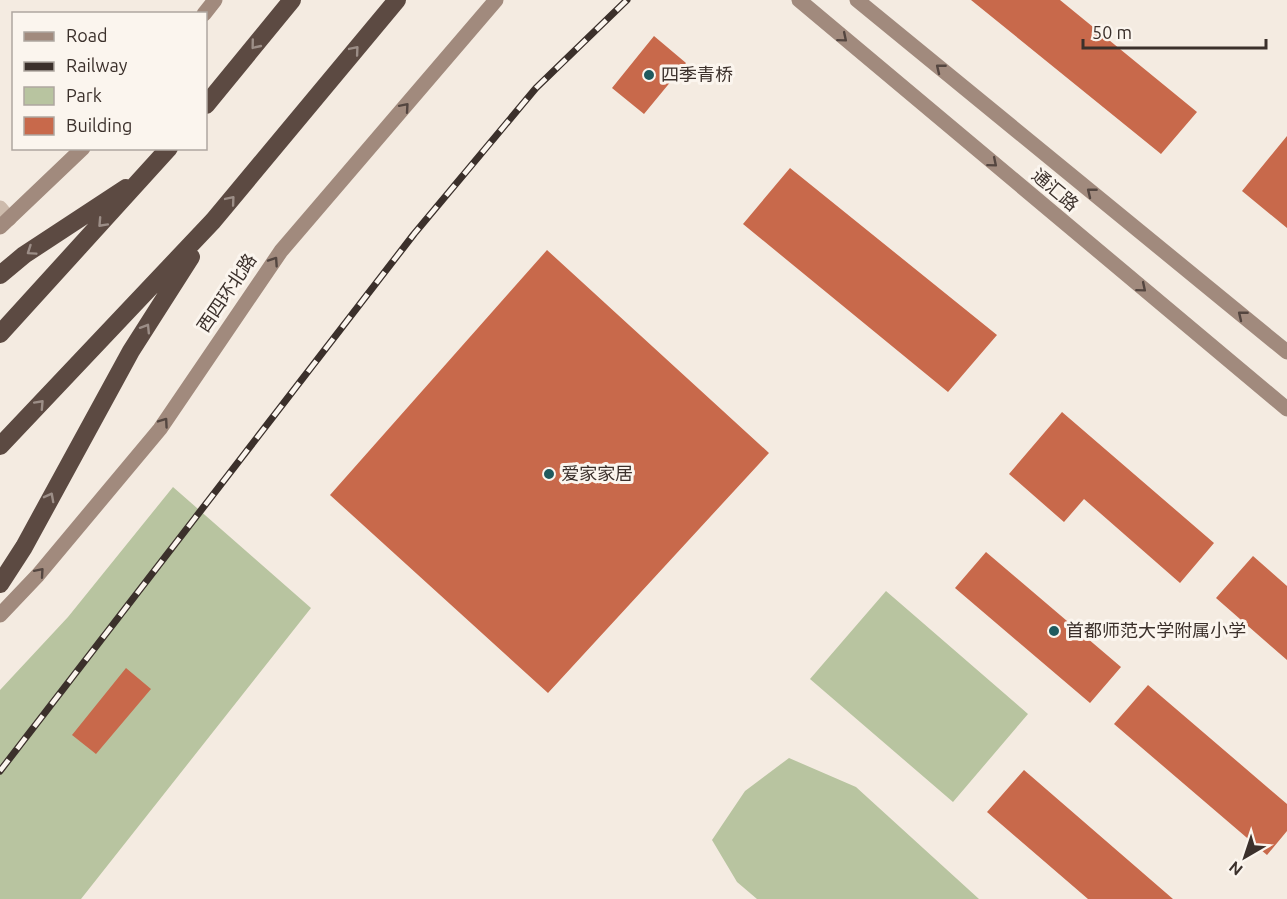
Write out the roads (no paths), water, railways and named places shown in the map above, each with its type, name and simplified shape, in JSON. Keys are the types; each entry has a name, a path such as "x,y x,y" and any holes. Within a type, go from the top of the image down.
{"highway":[{"path":"207,104 292,0"},
{"path":"0,446 213,221 396,0"},
{"path":"0,334 150,172 167,150"},
{"path":"0,275 24,255 150,172"},
{"path":"0,584 24,547 131,351 213,221"}],"street":[{"path":"206,12 215,0"},
{"name":"西四环北路","path":"0,615 38,575 160,429 281,251 496,0"},
{"name":"通汇路","path":"798,0 1287,409"},
{"name":"通汇路","path":"858,0 1287,352"},
{"path":"3,218 81,150"}],"railway":[{"path":"0,771 414,234 536,88 627,0"}],"place":[{"name":"四季青桥","path":"649,75"},
{"name":"爱家家居","path":"549,474"},
{"name":"首都师范大学附属小学","path":"1054,631"}]}
